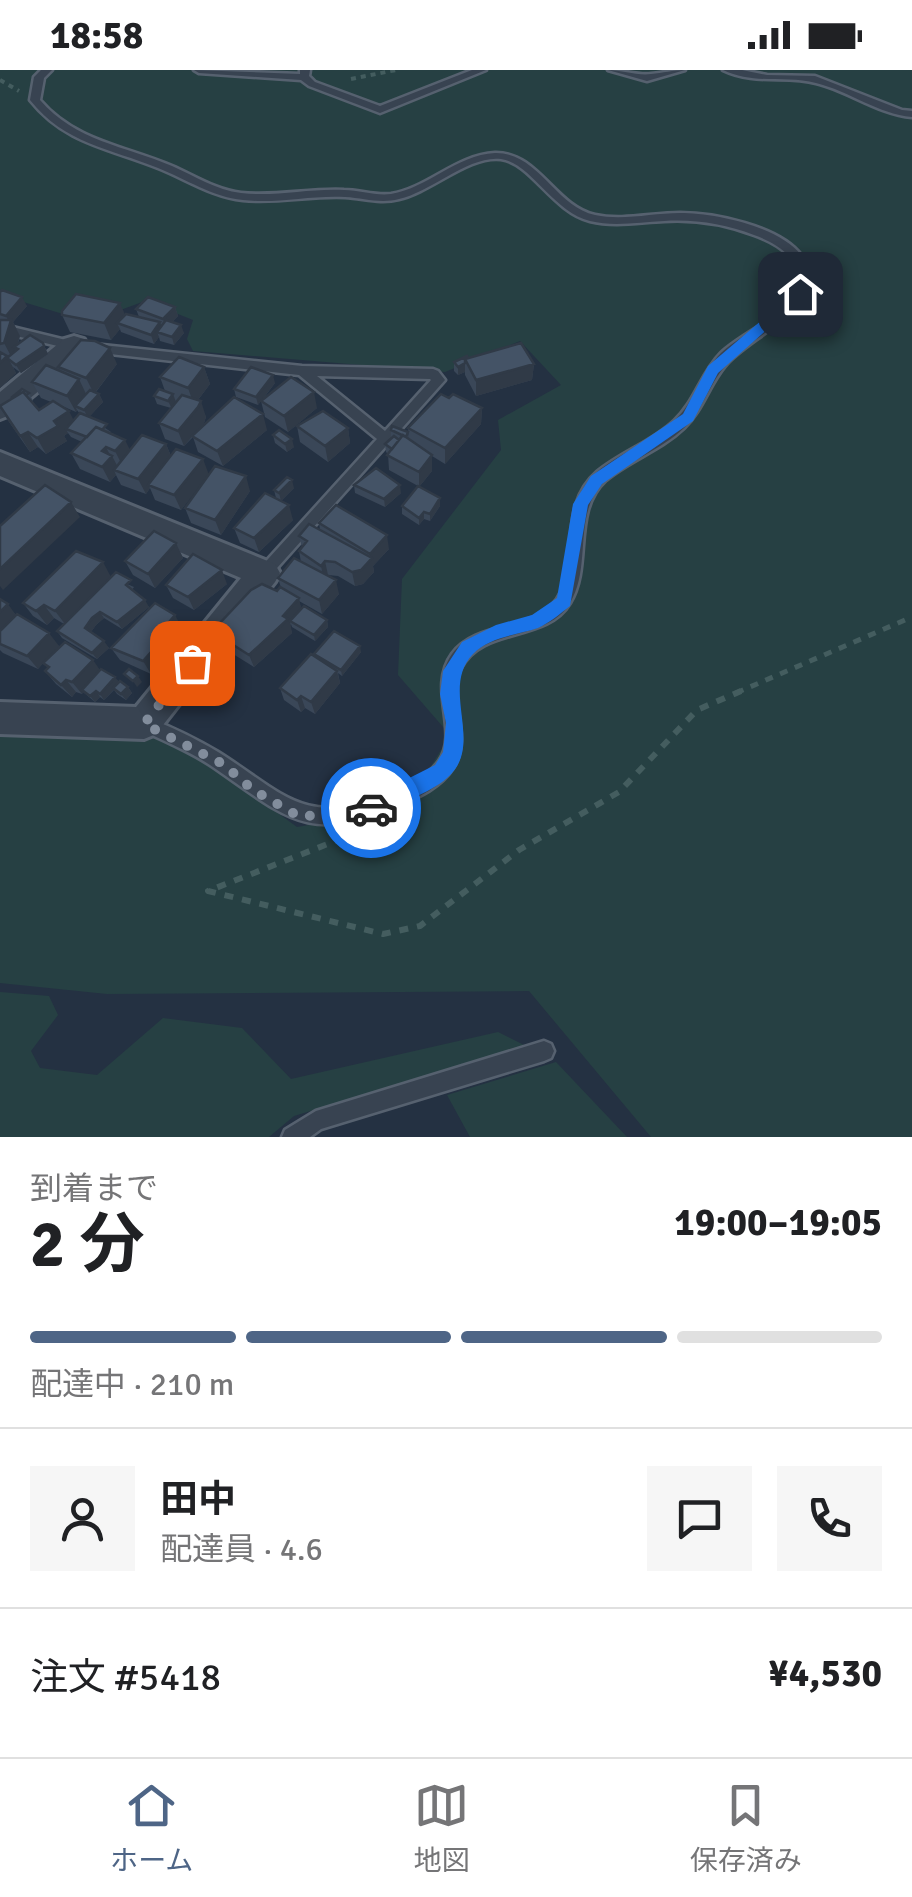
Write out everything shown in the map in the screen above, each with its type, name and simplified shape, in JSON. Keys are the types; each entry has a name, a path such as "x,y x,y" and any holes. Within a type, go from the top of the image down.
{"street":[{"path":"0,408 74,346"},
{"path":"0,463 264,573 144,724 0,718"}],"lane":[{"path":"47,70 39,78 35,100 57,122 109,151 161,165 217,191 240,196 347,193 388,198 483,159 502,156 524,167 559,203 592,218 689,217 747,229 782,242 803,272 796,300 713,370 688,417 590,489 580,504 565,602 537,621 502,630 468,647 452,671 452,754 442,772 382,805 342,815 300,817 253,790 223,764 144,724"},
{"path":"199,70 304,73 329,92 380,110 482,70"},
{"path":"613,70 647,78 680,70"},
{"path":"728,70 767,78 816,79 900,113 912,114"},
{"path":"0,328 74,346 302,371 432,374 439,380 264,573"},
{"path":"302,371 386,438"},
{"path":"292,1137 316,1121 544,1050"}],"path":[{"path":"340,82 396,70"},
{"path":"382,805 375,825 208,891 383,934 420,926 520,850 620,792 697,710 912,618"}],"green space":[{"path":"0,70 912,70 912,1137 651,1137 529,991 107,994 0,983 0,721 132,726 216,768 297,827 405,809 450,735 398,675 402,579 501,450 498,420 561,385 520,341 445,372 193,351 187,339 193,320 145,301 115,312 84,308 63,314 0,295"},
{"path":"0,992 49,996 58,1015 31,1051 40,1068 97,1075 163,1018 242,1028 291,1079 498,1032 526,1046 294,1116 269,1137 0,1137"},
{"path":"556,1062 627,1137 470,1137 447,1095"}],"building":[{"path":"2,290 22,297 6,316 0,314"},
{"path":"76,294 120,303 104,323 62,315"},
{"path":"148,297 175,307 163,319 136,309"},
{"path":"126,314 160,322 151,335 117,323"},
{"path":"0,320 11,320 4,343 0,344"},
{"path":"166,320 181,325 172,337 157,332"},
{"path":"30,335 44,346 16,365 7,358"},
{"path":"81,340 110,348 86,378 58,367"},
{"path":"521,343 534,364 476,380 465,359"},
{"path":"467,356 458,367 454,362"},
{"path":"179,357 204,367 188,388 160,377"},
{"path":"46,365 79,379 67,396 32,382"},
{"path":"251,367 273,375 256,397 234,389"},
{"path":"291,377 314,392 284,416 261,401"},
{"path":"159,389 173,394 168,401 154,396"},
{"path":"90,390 99,394 84,410 75,406"},
{"path":"23,392 39,410 53,401 69,411 54,421 58,426 37,438 28,432 20,436 0,406"},
{"path":"441,394 449,398 453,394 482,408 445,448 408,428"},
{"path":"182,395 201,401 198,407 178,431 159,423"},
{"path":"234,397 263,414 217,451 192,436"},
{"path":"323,411 348,428 325,446 297,426"},
{"path":"80,413 107,424 102,430 96,427 87,437 66,429"},
{"path":"392,426 408,432 406,437 391,430"},
{"path":"96,427 125,440 115,451 106,447 102,451 112,456 102,467 71,453"},
{"path":"279,430 292,439 285,444 273,435"},
{"path":"142,435 166,444 138,479 114,470"},
{"path":"403,435 432,455 419,472 387,455"},
{"path":"394,436 399,440 392,449 385,444"},
{"path":"176,449 203,459 174,495 148,485"},
{"path":"215,466 246,476 215,520 185,508"},
{"path":"376,468 400,485 384,499 354,485"},
{"path":"287,477 292,480 279,493 274,490"},
{"path":"45,485 71,502 0,569 0,526"},
{"path":"418,486 440,498 430,514 424,512 419,518 402,506"},
{"path":"265,493 289,505 254,538 234,528"},
{"path":"336,505 387,535 370,554 319,523"},
{"path":"309,524 372,558 361,570 352,572 335,562 325,561 321,566 299,551 307,541 299,536"},
{"path":"154,531 176,543 148,574 125,561"},
{"path":"76,551 103,562 55,611 44,605 36,611 23,603"},
{"path":"193,554 222,570 188,597 166,585"},
{"path":"294,558 336,580 319,600 278,578"},
{"path":"116,572 131,580 126,585 145,600 117,622 100,612 92,618 85,628 104,641 92,653 57,631"},
{"path":"262,584 277,591 280,587 299,598 283,616 288,619 249,655 227,641 230,637 219,624 251,590"},
{"path":"155,603 175,615 163,629 168,633 143,661 111,648"},
{"path":"304,606 327,620 314,635 290,621"},
{"path":"17,614 49,633 27,656 0,644 0,631"},
{"path":"334,631 360,646 341,670 314,654"},
{"path":"65,642 93,660 72,682 66,680 61,685 45,671 49,667 43,663"},
{"path":"311,654 337,671 311,702 301,696 297,700 280,688"},
{"path":"101,669 115,677 100,694 96,691 90,696 82,690"},
{"path":"129,669 138,676 133,681 124,674"},
{"path":"120,681 128,687 121,694 113,688"}],"way so far":[{"path":"192,663 144,724 223,764 253,790 300,817 342,815 371,808"}],"route":[{"path":"371,808 442,772 452,754 452,671 468,647 502,630 537,621 565,602 580,504 597,480 676,428 688,417 700,388 713,370 800,294"}]}
